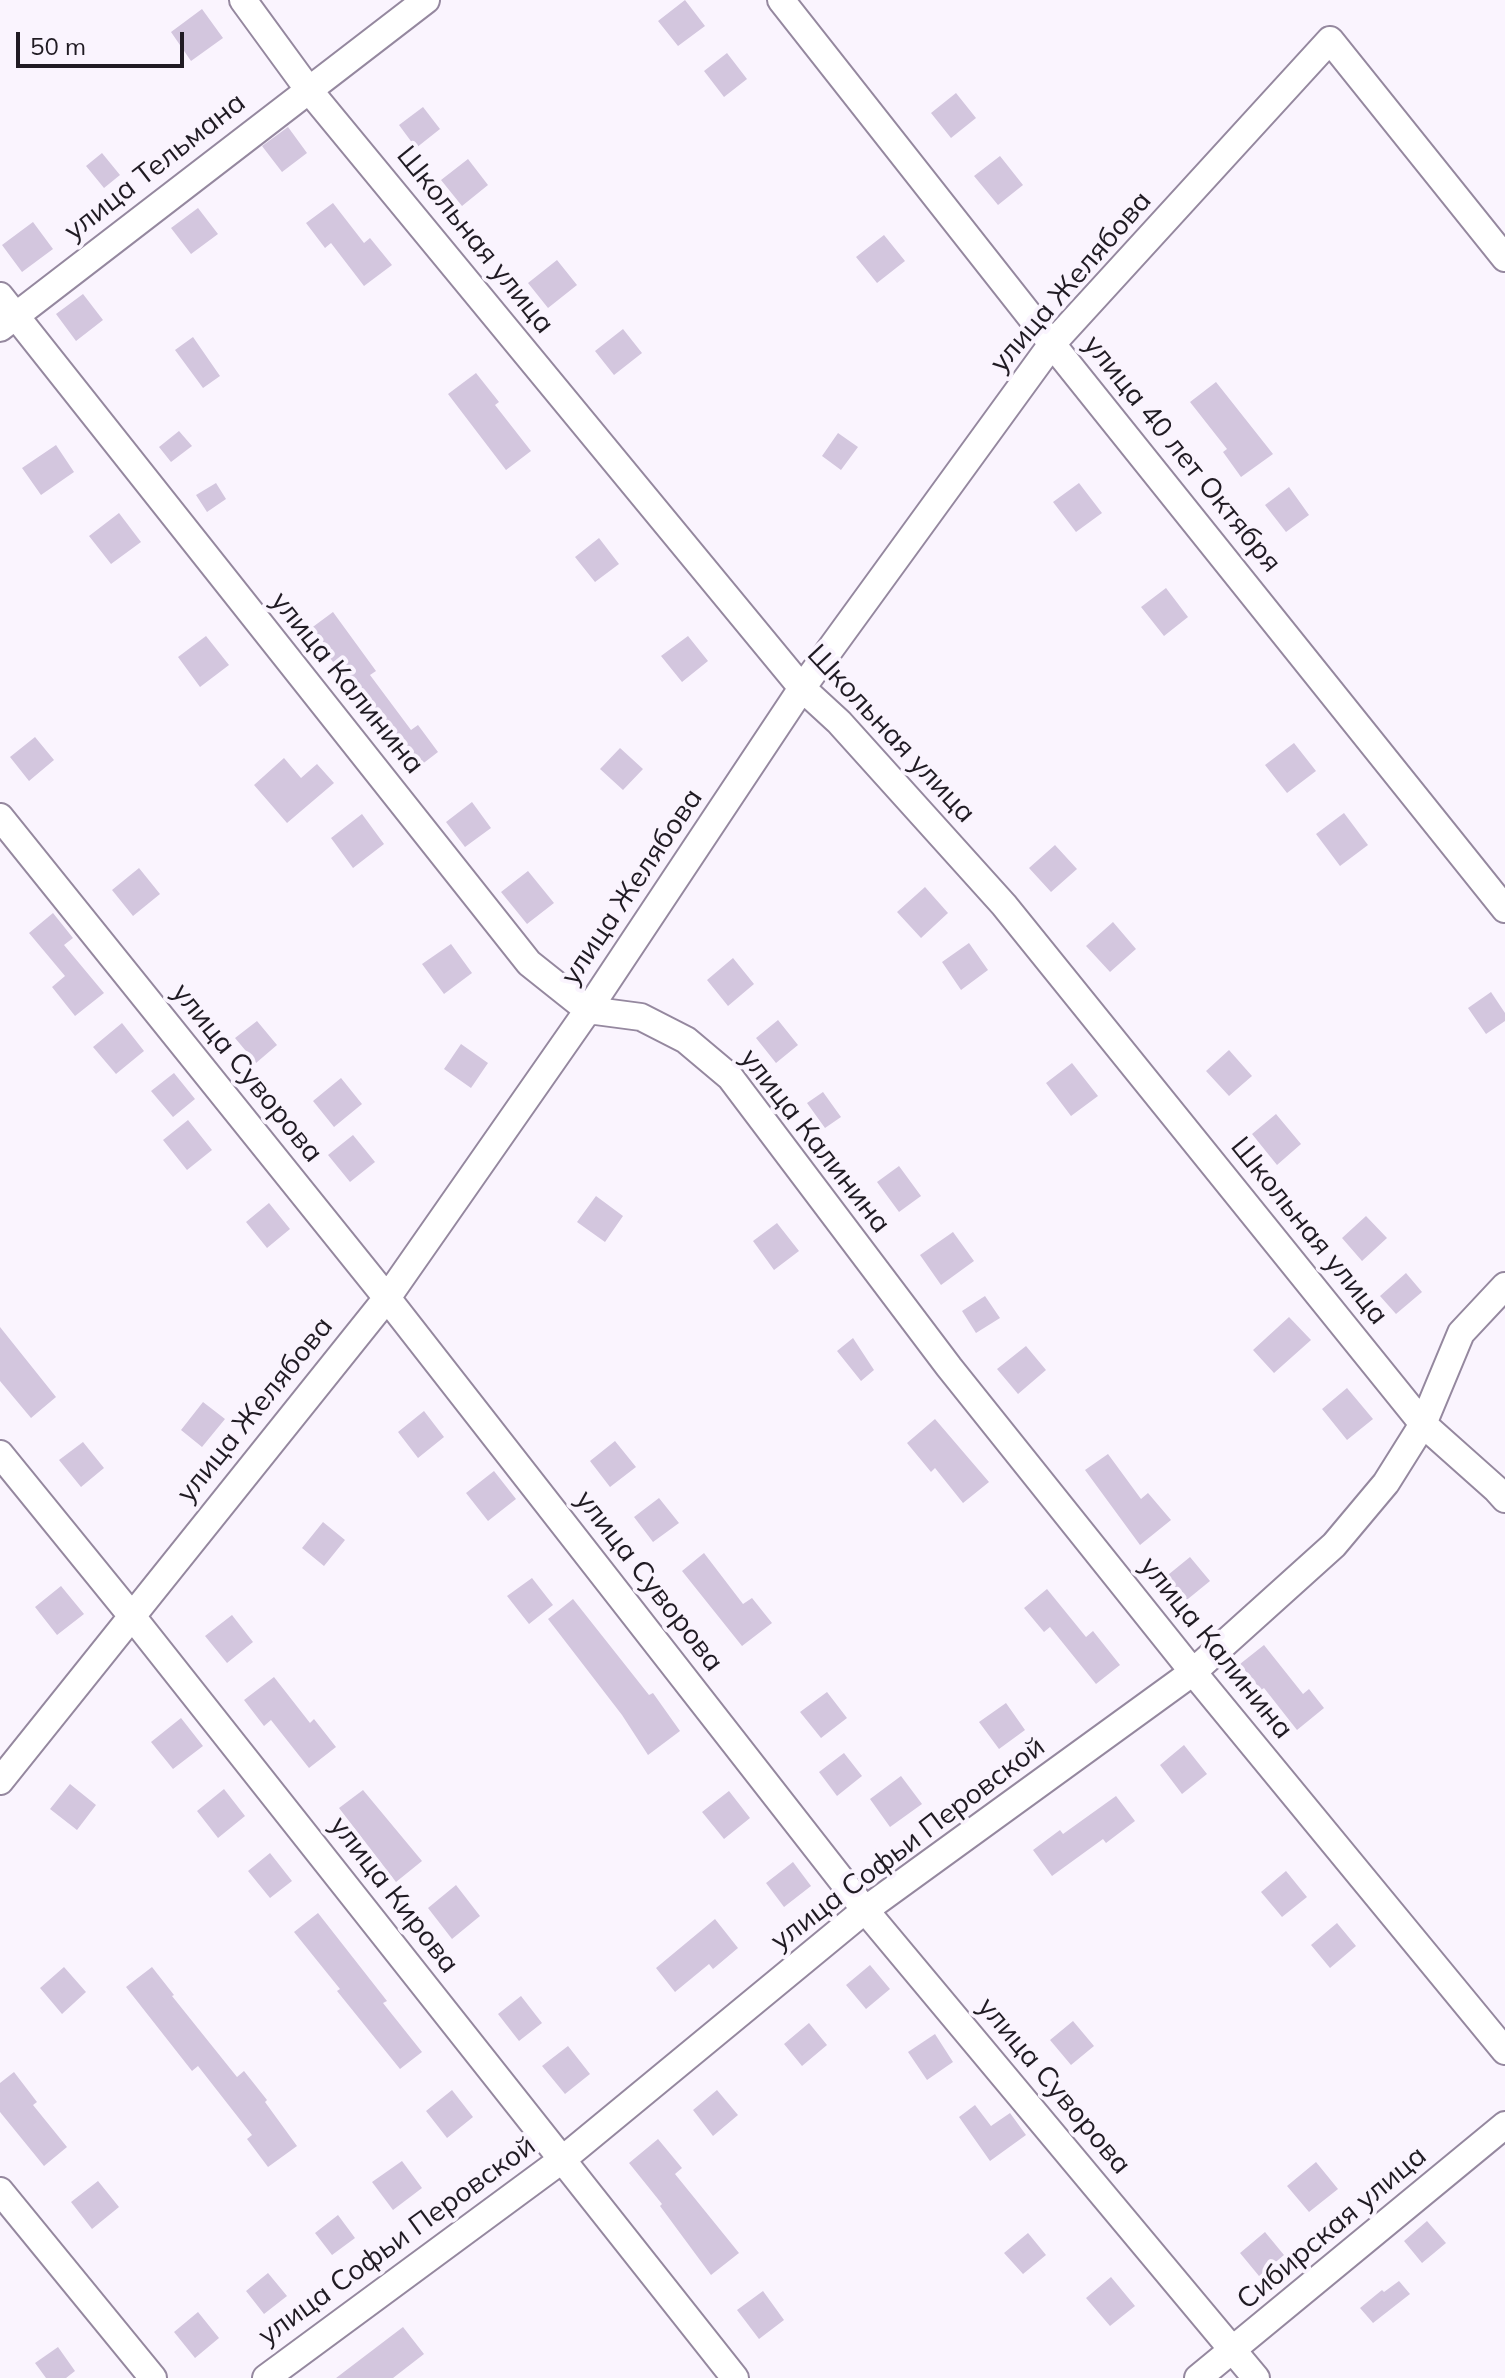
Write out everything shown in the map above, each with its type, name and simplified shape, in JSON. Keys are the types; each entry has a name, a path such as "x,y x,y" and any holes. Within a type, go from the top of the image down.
{"street":[{"name":"Школьная улица","path":"243,0 308,89 802,688 839,722 1004,905 1423,1424 1505,1499"},
{"name":"улица Тельмана","path":"5,314 426,0"},
{"name":"улица 40 лет Октября","path":"781,0 1505,909"},
{"name":"улица Желябова","path":"0,1781 387,1298 588,1010 802,688 1052,344 1330,40 1505,258"},
{"name":"улица Калинина","path":"5,314 529,963 588,1010 641,1017 686,1040 730,1077 949,1367 1193,1672 1505,2051"},
{"name":"улица Суворова","path":"0,817 387,1298 865,1910 1256,2378"},
{"name":"улица Софьи Перовской","path":"266,2378 563,2159 865,1910 1193,1672 1334,1545 1386,1483 1423,1424 1461,1333 1505,1286"},
{"name":"улица Кирова","path":"0,1454 735,2378"},
{"name":"Сибирская улица","path":"1198,2378 1505,2125"},
{"path":"0,2191 153,2378"}],"building":[{"path":"685,0 705,26 678,46 658,21"},
{"path":"202,9 223,38 191,61 171,32"},
{"path":"727,53 747,79 724,97 704,71"},
{"path":"956,93 976,118 951,138 931,113"},
{"path":"423,107 440,129 416,148 399,125"},
{"path":"288,127 307,153 282,172 262,146"},
{"path":"102,153 120,175 104,188 86,166"},
{"path":"1000,156 1023,185 998,205 974,176"},
{"path":"468,159 488,185 462,206 441,180"},
{"path":"333,203 364,243 370,238 392,265 364,286 331,243 325,248 306,223"},
{"path":"198,208 218,234 191,254 171,228"},
{"path":"33,222 53,249 22,272 2,245"},
{"path":"884,235 905,261 877,283 856,257"},
{"path":"557,260 577,285 548,308 528,283"},
{"path":"83,294 103,320 76,341 56,314"},
{"path":"623,329 642,353 614,375 595,351"},
{"path":"193,337 220,376 203,388 175,350"},
{"path":"476,373 499,402 495,405 531,451 506,470 448,394"},
{"path":"1216,382 1273,454 1241,477 1223,452 1227,449 1190,402"},
{"path":"179,431 192,446 171,462 159,447"},
{"path":"838,433 858,447 841,470 822,456"},
{"path":"56,445 74,472 41,495 22,468"},
{"path":"216,483 226,499 207,512 196,495"},
{"path":"1079,483 1102,513 1076,532 1053,502"},
{"path":"1289,487 1309,515 1286,532 1265,505"},
{"path":"119,513 141,542 111,564 89,536"},
{"path":"599,538 619,564 595,582 575,557"},
{"path":"1166,588 1188,617 1164,636 1141,607"},
{"path":"333,612 376,671 370,675 411,730 418,725 438,752 408,775 351,698 357,693 306,632"},
{"path":"206,636 229,665 200,687 178,657"},
{"path":"688,636 708,661 682,682 661,656"},
{"path":"35,737 54,760 29,781 10,757"},
{"path":"1294,743 1316,771 1287,793 1265,765"},
{"path":"620,748 643,769 623,790 600,769"},
{"path":"284,758 301,778 317,764 334,783 287,823 254,785"},
{"path":"472,802 491,828 465,847 446,822"},
{"path":"1344,813 1368,845 1340,866 1316,834"},
{"path":"362,814 384,844 353,868 331,838"},
{"path":"1055,845 1077,869 1051,892 1029,868"},
{"path":"139,868 160,894 133,916 112,890"},
{"path":"528,871 554,903 527,924 501,892"},
{"path":"925,887 948,913 921,938 897,912"},
{"path":"53,913 73,938 64,945 104,993 75,1016 52,987 65,976 29,933"},
{"path":"1113,922 1136,949 1110,972 1086,946"},
{"path":"969,943 988,970 961,990 942,962"},
{"path":"451,944 472,973 444,994 422,964"},
{"path":"733,958 754,984 728,1006 707,980"},
{"path":"1491,992 1505,1013 1505,1021 1486,1034 1468,1008"},
{"path":"778,1020 798,1045 776,1063 756,1038"},
{"path":"257,1021 277,1045 256,1063 235,1038"},
{"path":"122,1023 144,1051 116,1074 93,1047"},
{"path":"461,1044 488,1063 471,1088 444,1069"},
{"path":"1229,1050 1252,1076 1229,1096 1206,1071"},
{"path":"1072,1063 1098,1096 1071,1116 1046,1083"},
{"path":"174,1073 195,1099 173,1117 151,1091"},
{"path":"341,1078 362,1104 334,1127 313,1101"},
{"path":"823,1092 841,1117 825,1128 807,1103"},
{"path":"1276,1114 1301,1144 1277,1165 1252,1134"},
{"path":"188,1120 212,1150 187,1170 163,1140"},
{"path":"353,1135 375,1162 350,1182 328,1155"},
{"path":"899,1166 921,1196 899,1212 877,1182"},
{"path":"596,1196 623,1216 605,1242 577,1222"},
{"path":"269,1203 290,1229 267,1248 246,1222"},
{"path":"1366,1216 1387,1238 1362,1261 1342,1238"},
{"path":"777,1223 799,1251 774,1270 753,1241"},
{"path":"953,1232 974,1261 941,1285 920,1255"},
{"path":"1406,1273 1422,1292 1396,1314 1380,1296"},
{"path":"985,1296 1000,1318 976,1333 962,1311"},
{"path":"1289,1317 1311,1340 1274,1373 1253,1350"},
{"path":"0,1327 56,1397 31,1418 0,1381"},
{"path":"853,1338 874,1370 861,1381 837,1351"},
{"path":"1026,1346 1046,1370 1018,1394 997,1369"},
{"path":"1347,1388 1373,1419 1347,1440 1322,1409"},
{"path":"203,1402 225,1419 202,1447 181,1430"},
{"path":"424,1411 444,1437 418,1458 398,1432"},
{"path":"935,1419 989,1482 963,1503 935,1468 931,1472 907,1443"},
{"path":"615,1441 636,1467 610,1487 590,1461"},
{"path":"83,1442 104,1468 81,1487 59,1460"},
{"path":"1108,1454 1141,1499 1148,1493 1171,1520 1140,1545 1085,1470"},
{"path":"494,1471 516,1499 488,1521 466,1493"},
{"path":"659,1498 679,1523 653,1542 634,1517"},
{"path":"323,1522 345,1540 324,1566 302,1548"},
{"path":"704,1553 743,1604 752,1598 772,1623 742,1646 682,1571"},
{"path":"1190,1557 1210,1581 1183,1603 1163,1579"},
{"path":"532,1578 553,1605 529,1624 507,1596"},
{"path":"61,1586 84,1614 57,1635 35,1607"},
{"path":"1047,1589 1086,1637 1093,1631 1120,1665 1096,1684 1050,1627 1044,1632 1024,1608"},
{"path":"573,1599 649,1695 653,1693 680,1731 648,1755 622,1715 548,1619"},
{"path":"232,1615 253,1642 227,1663 205,1636"},
{"path":"1264,1645 1303,1694 1309,1689 1324,1708 1297,1730 1264,1688 1261,1690 1240,1664"},
{"path":"274,1677 310,1723 314,1719 336,1747 309,1768 271,1720 264,1726 244,1700"},
{"path":"827,1692 847,1718 821,1738 800,1712"},
{"path":"1006,1703 1025,1730 999,1749 979,1722"},
{"path":"181,1718 203,1746 173,1769 151,1742"},
{"path":"1184,1745 1207,1774 1182,1794 1160,1765"},
{"path":"844,1753 862,1776 837,1796 819,1772"},
{"path":"901,1776 922,1804 890,1827 870,1799"},
{"path":"70,1784 96,1805 77,1830 50,1809"},
{"path":"224,1789 245,1816 218,1838 197,1811"},
{"path":"363,1790 422,1861 396,1882 339,1808"},
{"path":"729,1791 750,1818 724,1839 702,1812"},
{"path":"1116,1796 1135,1821 1106,1843 1103,1839 1052,1876 1033,1850 1060,1830 1063,1834"},
{"path":"270,1853 292,1881 270,1898 248,1871"},
{"path":"793,1862 811,1886 784,1907 766,1883"},
{"path":"1286,1871 1307,1897 1282,1917 1261,1892"},
{"path":"456,1885 480,1916 452,1939 428,1908"},
{"path":"318,1913 387,2001 383,2003 422,2052 400,2069 294,1932"},
{"path":"715,1919 738,1948 713,1969 709,1964 675,1992 656,1968"},
{"path":"1337,1923 1356,1946 1330,1968 1311,1945"},
{"path":"870,1965 890,1989 866,2009 846,1985"},
{"path":"64,1967 86,1992 62,2014 40,1988"},
{"path":"152,1967 237,2077 244,2071 297,2146 268,2167 247,2139 252,2135 198,2066 192,2071 126,1987"},
{"path":"521,1996 542,2023 519,2041 498,2014"},
{"path":"1073,2021 1094,2046 1071,2065 1050,2040"},
{"path":"809,2023 827,2045 802,2066 784,2044"},
{"path":"935,2034 953,2062 927,2080 908,2052"},
{"path":"568,2046 590,2074 565,2094 542,2066"},
{"path":"14,2072 37,2102 33,2105 67,2147 44,2166 0,2112 0,2083"},
{"path":"452,2090 473,2117 447,2138 426,2111"},
{"path":"717,2090 738,2115 713,2136 693,2110"},
{"path":"975,2105 991,2126 1010,2113 1026,2135 990,2161 959,2117"},
{"path":"658,2139 682,2168 675,2174 739,2253 711,2275 660,2206 662,2204 629,2163"},
{"path":"402,2161 422,2188 393,2210 372,2182"},
{"path":"1316,2162 1338,2189 1309,2212 1287,2186"},
{"path":"98,2181 119,2207 92,2229 71,2202"},
{"path":"338,2215 355,2238 332,2255 315,2233"},
{"path":"1427,2221 1446,2243 1422,2263 1404,2241"},
{"path":"1265,2232 1284,2255 1259,2276 1240,2253"},
{"path":"1028,2233 1046,2255 1023,2274 1004,2253"},
{"path":"268,2273 287,2296 264,2314 246,2291"},
{"path":"1111,2277 1135,2306 1110,2326 1086,2298"},
{"path":"1399,2281 1410,2294 1373,2323 1360,2308"},
{"path":"763,2291 784,2320 759,2339 737,2310"},
{"path":"198,2312 219,2338 195,2358 174,2332"},
{"path":"403,2327 424,2354 393,2378 336,2378"},
{"path":"58,2347 75,2371 66,2378 46,2378 35,2363"}]}
